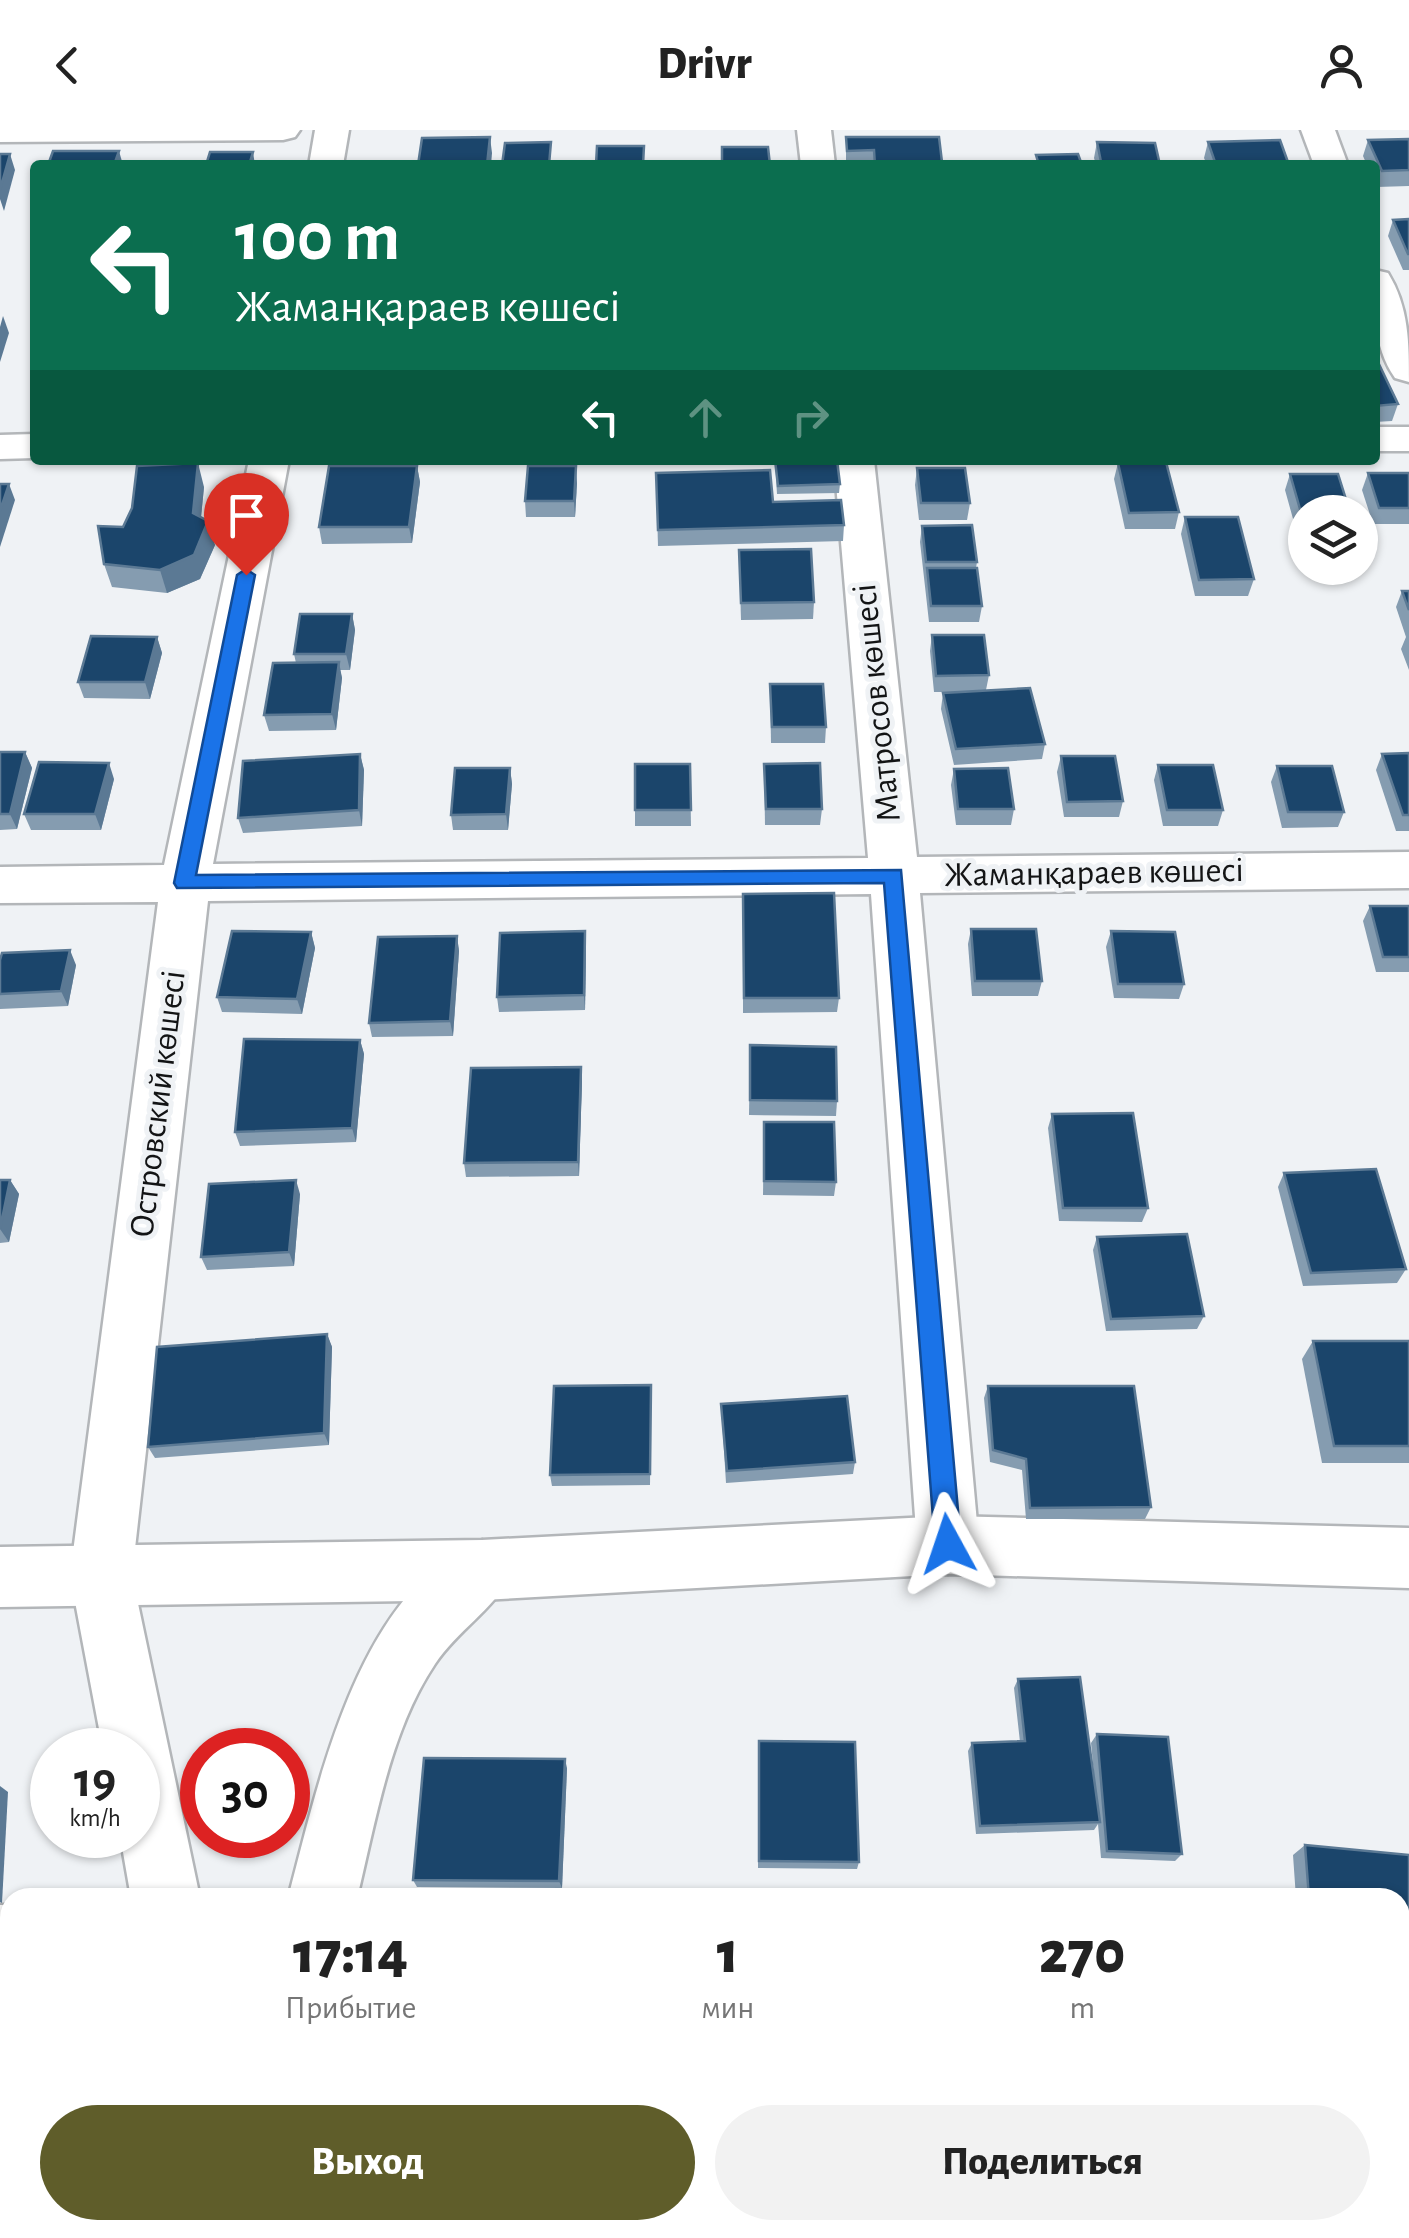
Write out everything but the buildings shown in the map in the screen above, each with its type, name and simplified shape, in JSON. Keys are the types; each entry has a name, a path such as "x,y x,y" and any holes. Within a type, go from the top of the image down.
{"street":[{"path":"0,132 283,130"},
{"path":"327,160 332,130"},
{"path":"814,130 817,160"},
{"path":"1318,130 1329,160"},
{"path":"1380,294 1409,370"},
{"path":"1380,439 1409,439"},
{"path":"0,446 30,446"},
{"name":"Островский көшесі","path":"132,1728 101,1576 184,883 268,465"},
{"name":"Матросов көшесі","path":"854,465 894,875 948,1544"},
{"name":"Жаманқараев көшесі","path":"0,885 1409,870"},
{"path":"0,1577 482,1570 948,1544 1409,1558"},
{"path":"325,1888 362,1750 404,1653 440,1609 482,1570"},
{"name":"Островский көшесі","path":"158,1858 164,1888"}],"route":[{"path":"246,575 184,883 894,875 948,1544"}]}
